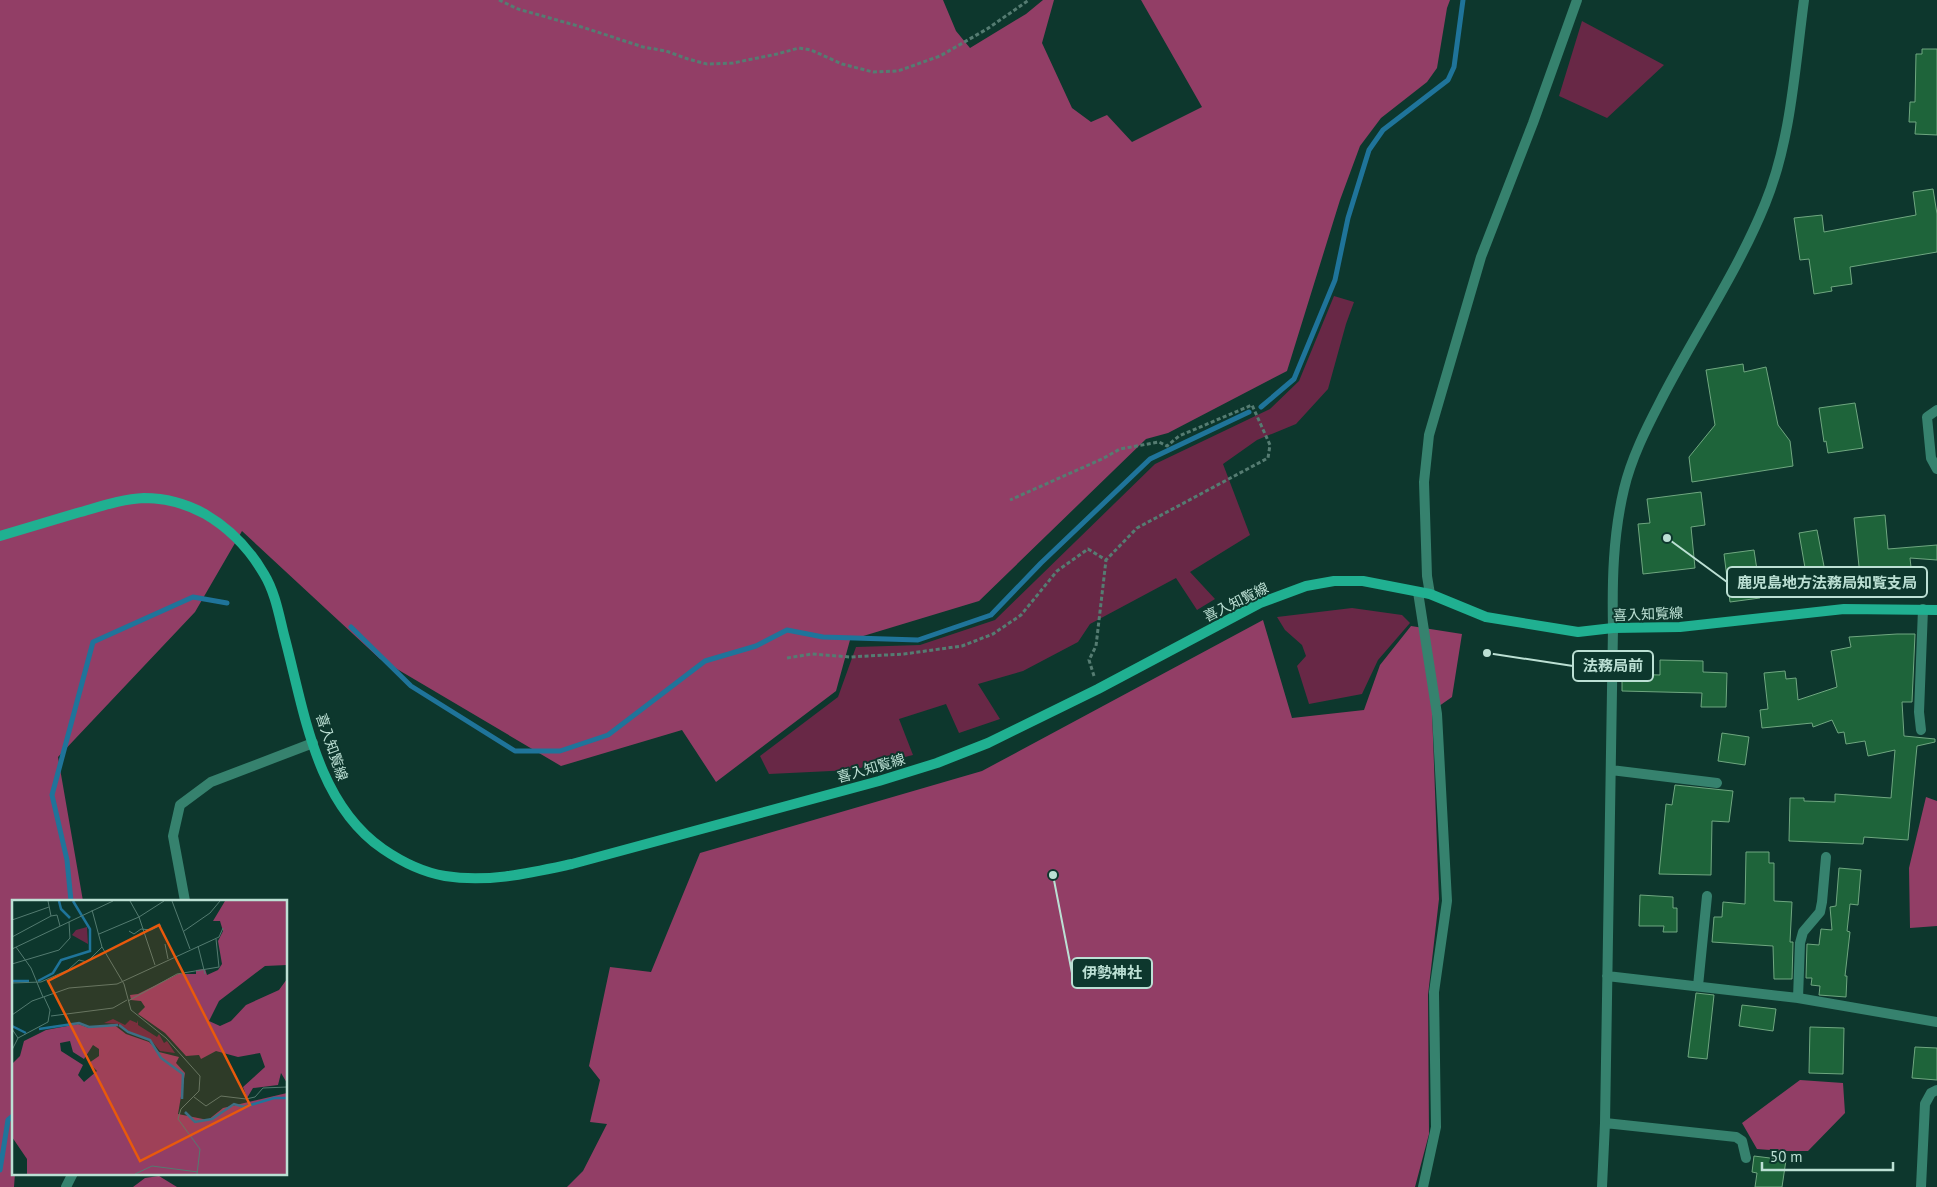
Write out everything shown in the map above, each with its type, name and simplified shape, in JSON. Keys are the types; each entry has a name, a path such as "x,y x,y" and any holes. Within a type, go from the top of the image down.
{"main road":[{"name":"喜入知覧線","path":"0,536 114,502 144,498 171,501 195,509 219,522 241,542 264,574 276,603 313,743 327,782 341,805 371,840 415,868 443,876 493,878 521,875 572,864 879,781 937,763 988,743 1098,689 1260,603 1306,586 1334,581 1363,581 1430,594 1486,617 1578,632 1613,628 1680,627 1844,609 1937,610"}],"street":[{"path":"1430,594 1427,576 1424,482 1428,435 1480,257 1536,114 1577,0"},
{"path":"1602,1187 1608,976 1613,628 1612,576 1616,533 1624,488 1646,430 1675,372 1739,260 1766,204 1784,148 1804,0"},
{"path":"1937,410 1927,418 1931,458 1937,469"},
{"path":"1418,592 1437,714 1447,901 1434,992 1436,1127 1423,1187"},
{"path":"1922,730 1919,712 1923,609"},
{"path":"184,900 173,836 180,805 211,782 313,743"},
{"path":"1611,770 1717,783"},
{"path":"1798,998 1800,943 1803,932 1820,912 1826,857"},
{"path":"1698,986 1707,896"},
{"path":"1608,976 1798,998 1937,1022"},
{"path":"1921,1187 1925,1104 1931,1093 1937,1090"},
{"path":"1605,1123 1736,1137 1742,1141 1746,1158"},
{"path":"66,1187 72,1174"}],"path":[{"path":"499,0 518,9 586,28 643,47 666,51 707,64 733,63 799,48 810,50 842,64 873,72 898,71 940,56 987,29 1028,0"},
{"path":"1010,500 1102,459 1120,448 1159,442 1166,446 1179,436 1252,405 1270,445 1268,458 1137,528 1106,560 1096,646 1089,660 1098,689"},
{"path":"787,658 812,654 850,657 904,654 962,646 993,634 1021,615 1057,571 1088,549 1106,560"}],"shaded area":[{"path":"0,0 943,0 956,31 970,48 1026,14 1043,0 1054,0 1042,43 1072,108 1091,122 1107,115 1132,142 1202,107 1141,0 1450,0 1437,68 1427,82 1381,118 1360,146 1340,200 1287,371 1168,433 1146,439 979,601 850,640 836,691 716,782 682,730 561,766 380,659 242,531 195,612 58,757 83,900 12,900 12,1174 15,1174 14,1187 0,1187"},
{"path":"1582,21 1664,65 1607,118 1559,96"},
{"path":"1334,296 1354,302 1328,389 1296,424 1257,440 1223,464 1250,535 1190,572 1215,599 1197,610 1176,578 1090,624 1078,642 1023,671 978,684 1000,719 959,733 946,704 899,719 913,755 852,770 769,774 760,756 838,697 856,647 920,645 995,620 1155,464 1270,409 1299,381"},
{"path":"1352,608 1402,615 1410,623 1378,660 1362,694 1309,704 1297,666 1306,656 1302,645 1285,630 1277,617"},
{"path":"1263,620 1292,718 1364,710 1380,665 1411,626 1462,634 1452,697 1432,711 1439,899 1428,995 1429,1134 1415,1187 567,1187 583,1171 607,1124 590,1122 600,1080 589,1066 610,967 651,972 700,853 982,771"},
{"path":"1926,797 1937,801 1937,926 1910,928 1909,868"},
{"path":"1800,1080 1843,1083 1845,1113 1808,1151 1757,1149 1742,1123"},
{"path":"159,1176 177,1187 133,1187 145,1178"}],"building":[{"path":"1922,49 1937,49 1937,135 1915,134 1916,122 1909,122 1910,102 1915,102 1916,54 1922,54"},
{"path":"1933,189 1937,214 1937,252 1850,267 1852,284 1831,287 1832,291 1814,294 1809,259 1800,260 1794,218 1822,215 1824,232 1916,215 1913,192"},
{"path":"1743,364 1744,372 1766,367 1778,425 1790,441 1793,466 1692,482 1689,457 1715,425 1706,370"},
{"path":"1855,403 1863,448 1828,453 1826,441 1824,442 1819,408"},
{"path":"1701,492 1705,525 1691,527 1695,568 1643,574 1638,524 1650,523 1647,499"},
{"path":"1885,515 1888,549 1937,545 1937,560 1910,558 1911,567 1890,569 1892,587 1882,591 1856,591 1854,577 1860,576 1854,518"},
{"path":"1817,530 1828,587 1809,591 1799,533"},
{"path":"1754,550 1757,570 1761,569 1763,588 1759,588 1760,598 1730,602 1724,554"},
{"path":"1915,634 1912,702 1902,702 1904,736 1935,739 1935,742 1917,746 1908,840 1864,837 1863,844 1789,841 1790,798 1804,798 1804,801 1835,802 1835,794 1891,798 1895,750 1868,756 1865,741 1846,744 1844,732 1838,733 1832,720 1813,727 1812,723 1762,728 1760,710 1768,709 1764,673 1785,671 1786,679 1796,678 1798,700 1837,687 1831,651 1851,647 1849,637"},
{"path":"1660,660 1703,661 1703,672 1727,673 1726,707 1701,707 1702,693 1622,691 1622,674 1660,675"},
{"path":"1722,733 1749,737 1745,765 1718,761"},
{"path":"1675,785 1733,791 1729,822 1712,821 1711,875 1659,874 1666,804 1672,805"},
{"path":"1746,852 1769,852 1769,863 1774,863 1774,901 1792,902 1790,942 1793,942 1792,979 1774,979 1773,946 1712,942 1714,917 1722,917 1723,902 1745,904"},
{"path":"1839,868 1861,870 1858,905 1850,904 1847,931 1850,932 1845,976 1847,976 1846,997 1819,995 1820,986 1811,985 1812,978 1806,978 1807,944 1819,945 1821,929 1832,930 1830,907 1836,906"},
{"path":"1640,895 1673,897 1673,908 1677,908 1677,932 1663,932 1664,926 1639,926"},
{"path":"1696,993 1714,995 1707,1059 1688,1057"},
{"path":"1742,1005 1776,1009 1773,1031 1739,1026"},
{"path":"1810,1027 1844,1028 1843,1074 1809,1073"},
{"path":"1915,1047 1937,1048 1937,1080 1912,1078"},
{"path":"1754,1156 1786,1160 1782,1187 1755,1187 1757,1173 1752,1172"}],"waterway":[{"path":"1261,407 1294,379 1335,280 1348,218 1369,150 1383,130 1448,80 1454,67 1463,0"},
{"path":"351,627 411,686 515,751 560,751 608,735 705,661 756,646 787,630 823,637 918,640 991,615 1041,563 1150,459 1249,412"},
{"path":"71,900 67,860 52,795 93,642 193,597 227,603"},
{"path":"0,1170 8,1120 12,1117"}],"place":[{"name":"鹿児島地方法務局知覧支局","path":"1667,538"},
{"name":"法務局前","path":"1487,653"},
{"name":"伊勢神社","path":"1053,875"}]}
